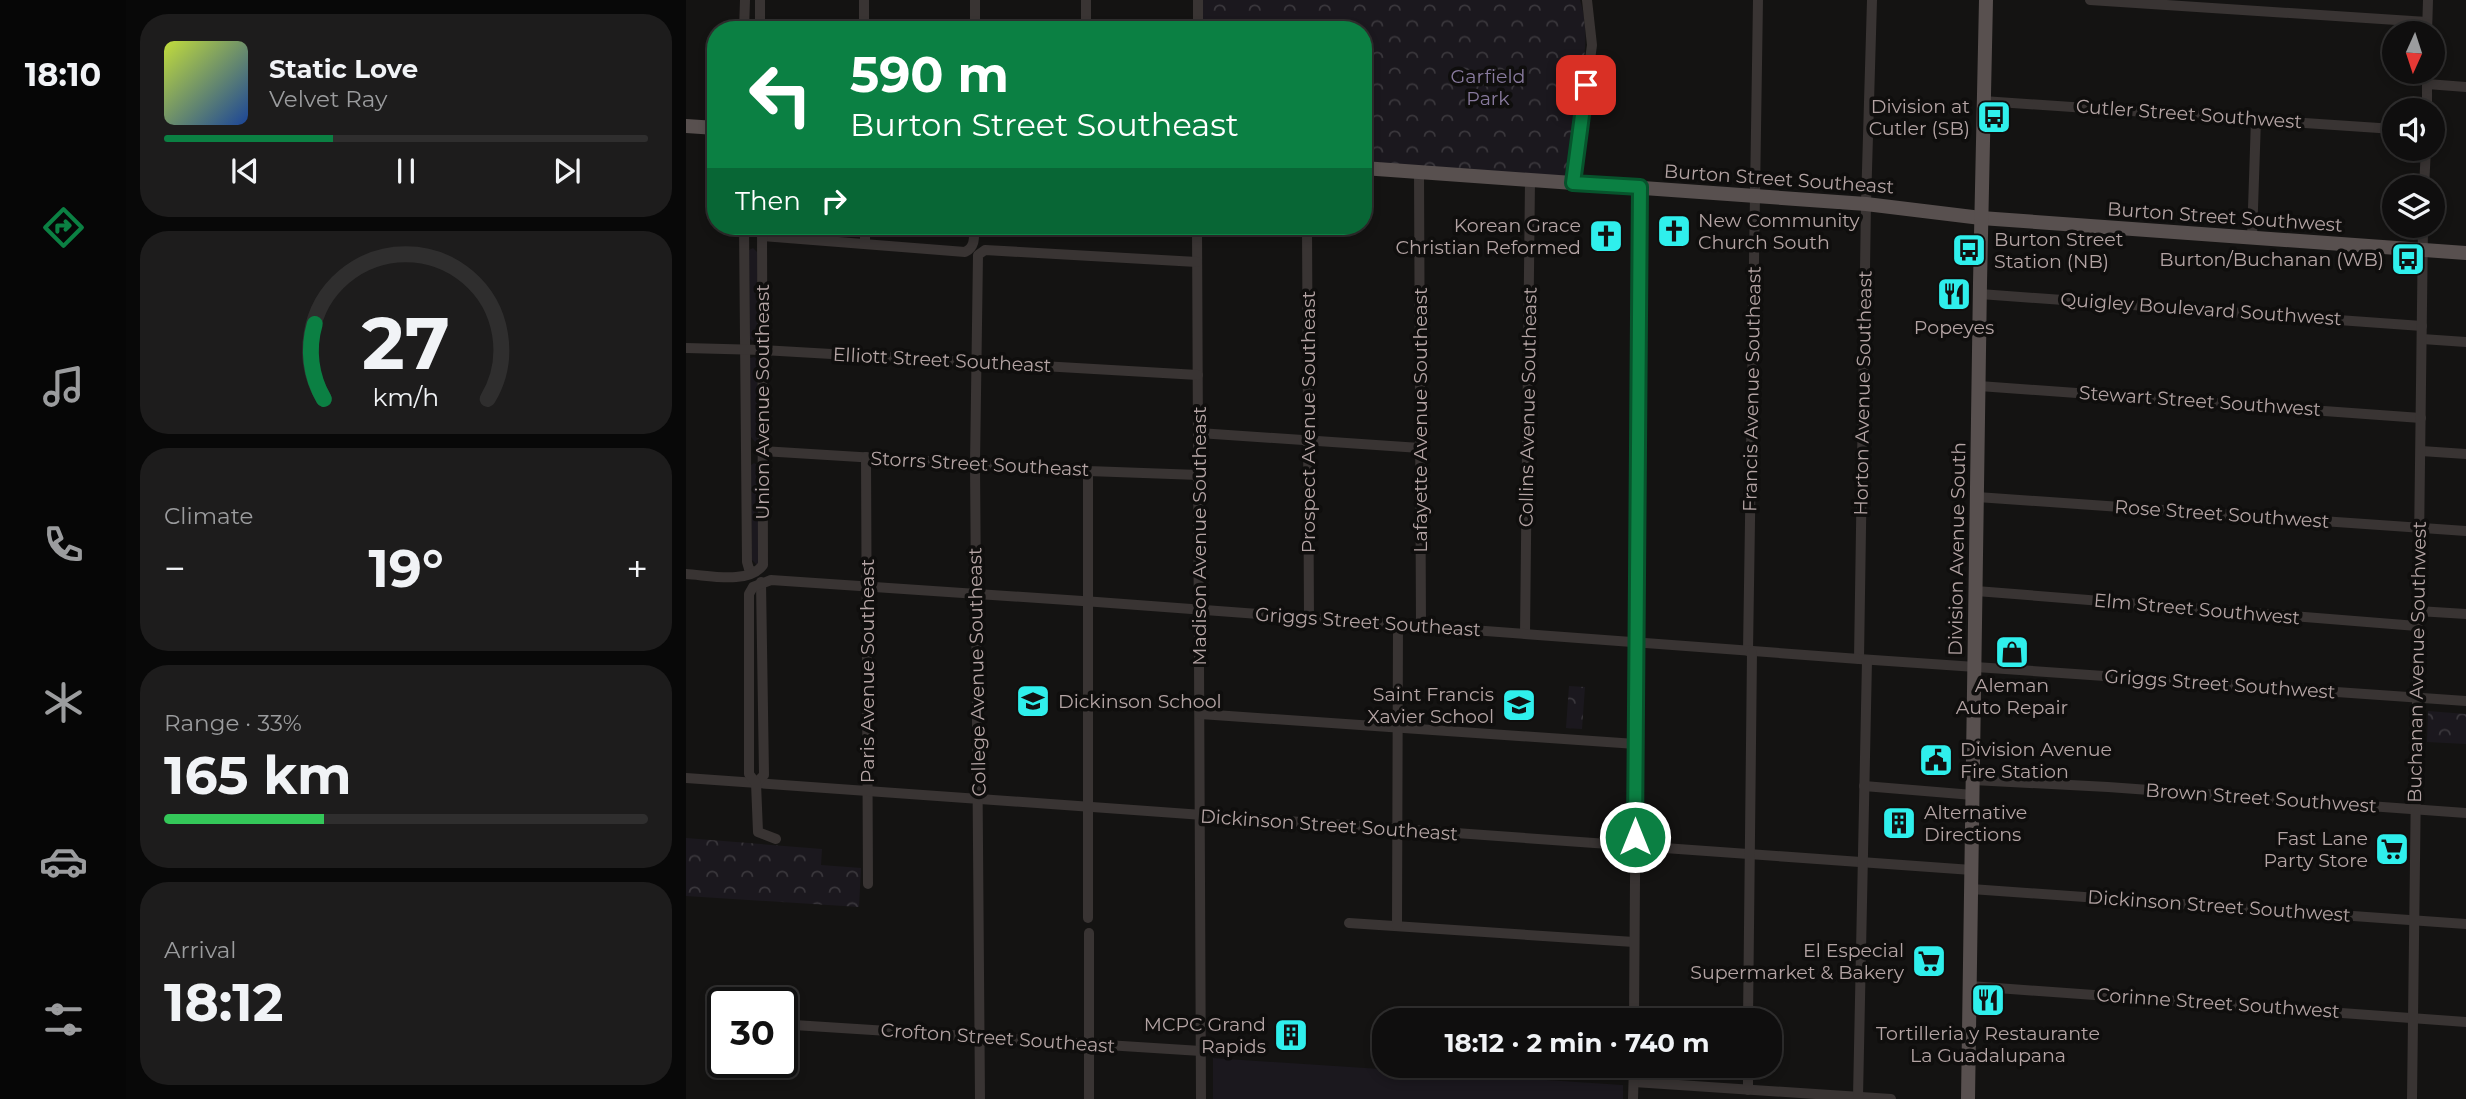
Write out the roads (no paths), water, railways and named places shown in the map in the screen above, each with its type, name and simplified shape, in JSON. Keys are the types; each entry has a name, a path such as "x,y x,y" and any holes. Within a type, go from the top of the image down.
{"main road":[{"name":"Division Avenue South","path":"1968,1099 1986,0"},
{"path":"686,126 707,127"},
{"name":"Burton Street Southeast","path":"1372,169 1866,204 1981,218"},
{"name":"Burton Street Southwest","path":"1981,218 2466,253"}],"street":[{"path":"744,21 745,0"},
{"path":"760,0 760,21"},
{"path":"864,0 864,21"},
{"path":"975,0 975,21"},
{"path":"1086,0 1086,21"},
{"path":"1198,0 1198,21"},
{"path":"1573,183 1592,45 1587,0"},
{"name":"Francis Avenue Southeast","path":"1748,1008 1758,0"},
{"name":"Horton Avenue Southeast","path":"1858,1097 1864,862 1866,204 1872,0"},
{"path":"2090,0 2382,24"},
{"path":"2427,21 2428,0"},
{"path":"2445,82 2466,87"},
{"name":"Cutler Street Southwest","path":"1983,101 2382,128"},
{"path":"2252,238 2256,120"},
{"name":"Lafayette Avenue Southeast","path":"1419,172 1421,626"},
{"name":"Collins Avenue Southeast","path":"1525,635 1530,180"},
{"path":"1633,1008 1640,187"},
{"path":"686,573 741,577 753,572 747,562 744,235"},
{"name":"Union Avenue Southeast","path":"753,572 763,565 762,235"},
{"path":"796,235 965,252 974,241 974,235"},
{"path":"865,235 865,243"},
{"name":"Madison Avenue Southeast","path":"1197,235 1201,1099"},
{"name":"Prospect Avenue Southeast","path":"1307,235 1309,618"},
{"name":"Buchanan Avenue Southwest","path":"2412,1099 2423,238"},
{"name":"College Avenue Southeast","path":"980,1099 975,362 980,256 1197,262"},
{"name":"Quigley Boulevard Southwest","path":"1980,294 2423,326"},
{"path":"2422,339 2466,342"},
{"name":"Elliott Street Southeast","path":"686,348 1198,375"},
{"name":"Stewart Street Southwest","path":"1979,386 2421,418"},
{"path":"1199,433 1420,448"},
{"name":"Storrs Street Southeast","path":"762,451 1199,475"},
{"path":"2421,451 2466,454"},
{"name":"Paris Avenue Southeast","path":"866,457 868,884"},
{"path":"1087,918 1088,471"},
{"name":"Rose Street Southwest","path":"1978,497 2466,531"},
{"name":"Griggs Street Southeast","path":"756,783 750,774 748,594 752,587 771,580 1975,667"},
{"name":"Elm Street Southwest","path":"1976,592 2417,626"},
{"path":"2418,611 2466,614"},
{"path":"1397,926 1398,624"},
{"name":"Griggs Street Southwest","path":"1975,667 2466,701"},
{"path":"1200,714 1636,744"},
{"name":"Dickinson Street Southeast","path":"686,778 1972,870"},
{"path":"756,783 758,832 776,839"},
{"name":"Brown Street Southwest","path":"1864,786 2108,787 2466,813"},
{"name":"Dickinson Street Southwest","path":"1971,889 2466,924"},
{"path":"1349,923 1634,942"},
{"path":"1089,933 1089,1099"},
{"name":"Corinne Street Southwest","path":"1970,986 2466,1023"},
{"name":"Crofton Street Southeast","path":"798,1025 1201,1051"},
{"path":"1633,1099 1634,1078"},
{"path":"1748,1078 1748,1090"},
{"path":"1634,1082 1891,1099"}],"place":[{"name":"Division at Cutler (SB)","path":"1994,117"},
{"name":"New Community Church South","path":"1674,231"},
{"name":"Korean Grace Christian Reformed","path":"1606,236"},
{"name":"Burton Street Station (NB)","path":"1969,250"},
{"name":"Burton/Buchanan (WB)","path":"2408,259"},
{"name":"Popeyes","path":"1954,294"},
{"name":"Aleman Auto Repair","path":"2012,652"},
{"name":"Dickinson School","path":"1033,701"},
{"name":"Saint Francis Xavier School","path":"1519,705"},
{"name":"Division Avenue Fire Station","path":"1936,760"},
{"name":"Alternative Directions","path":"1899,823"},
{"name":"Fast Lane Party Store","path":"2392,849"},
{"name":"El Especial Supermarket & Bakery","path":"1929,961"},
{"name":"Tortilleria y Restaurante La Guadalupana","path":"1988,1000"},
{"name":"MCPC Grand Rapids","path":"1291,1035"}],"park label":[{"name":"Garfield Park","path":"1488,87"}]}
